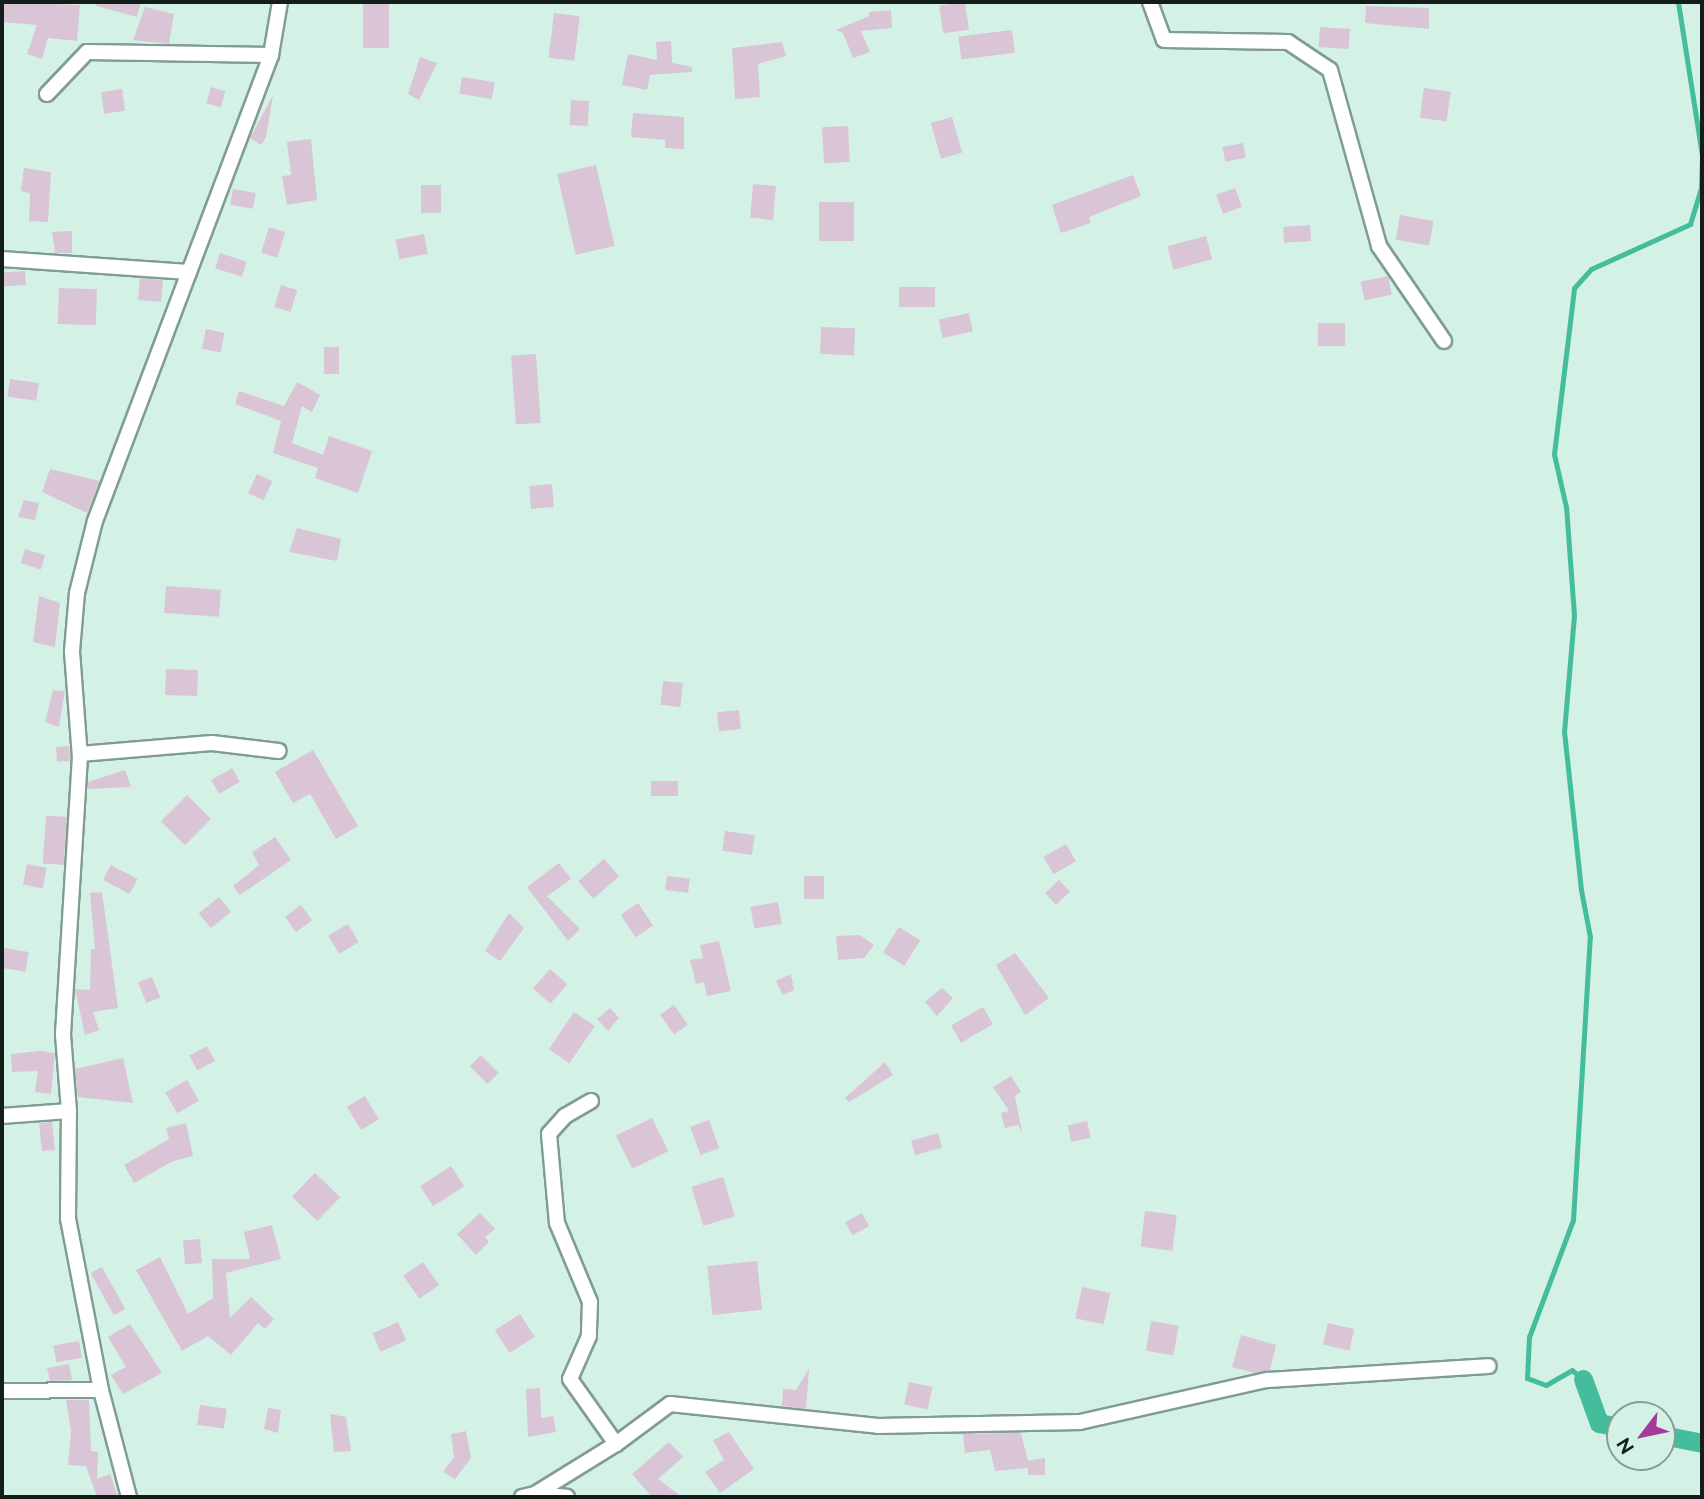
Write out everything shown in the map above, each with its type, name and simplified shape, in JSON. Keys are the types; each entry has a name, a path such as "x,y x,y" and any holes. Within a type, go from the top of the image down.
{"street":[{"path":"129,1497 101,1390 68,1219 69,1111 63,1034 80,754 72,651 78,593 95,521 271,55 280,2"},
{"path":"1150,2 1164,40 1288,42 1330,70 1379,246 1444,341"},
{"path":"47,94 87,52 271,55"},
{"path":"2,259 189,272"},
{"path":"80,754 212,743 279,751"},
{"path":"591,1101 565,1116 549,1135 557,1223 590,1302 589,1336 570,1379 616,1444"},
{"path":"2,1115 69,1111"},
{"path":"528,1496 616,1444 670,1404 878,1426 1080,1422 1267,1380 1489,1366"},
{"path":"2,1391 101,1390"},
{"path":"528,1496 567,1497"}],"building":[{"path":"2,2 80,5 77,41 48,38 42,59 27,54 37,25 2,22"},
{"path":"97,2 141,2 137,17 96,6"},
{"path":"363,2 389,2 389,48 363,48"},
{"path":"965,2 969,30 943,33 939,6"},
{"path":"1366,6 1429,8 1429,29 1365,23"},
{"path":"145,7 174,14 169,44 133,40"},
{"path":"891,10 892,28 861,31 870,52 853,58 843,33 836,30 869,16 869,12"},
{"path":"554,13 580,16 574,61 549,58"},
{"path":"1320,27 1350,29 1349,49 1319,47"},
{"path":"1012,30 1015,53 961,59 958,37"},
{"path":"671,41 672,63 692,67 692,72 650,75 647,90 622,85 628,54 657,60 656,42"},
{"path":"782,42 786,56 758,64 760,97 735,99 732,48"},
{"path":"420,57 437,63 419,100 408,94"},
{"path":"462,77 495,82 492,99 459,94"},
{"path":"211,87 225,91 221,107 206,103"},
{"path":"1424,88 1451,92 1447,121 1420,118"},
{"path":"122,89 125,111 104,114 101,92"},
{"path":"273,95 266,137 261,145 250,138"},
{"path":"571,100 589,101 588,126 570,125"},
{"path":"633,113 684,117 684,149 665,148 665,140 631,137"},
{"path":"952,117 962,153 941,159 931,123"},
{"path":"848,126 850,162 824,163 822,127"},
{"path":"311,139 317,200 287,205 282,176 291,175 287,142"},
{"path":"1243,143 1246,158 1225,162 1222,147"},
{"path":"596,165 615,246 576,255 557,174"},
{"path":"24,168 51,172 48,222 29,221 30,193 21,191"},
{"path":"1133,175 1141,196 1089,217 1091,223 1061,233 1052,205"},
{"path":"753,184 776,186 773,220 750,218"},
{"path":"421,185 441,185 441,213 421,213"},
{"path":"1235,188 1242,207 1223,214 1216,195"},
{"path":"233,189 256,193 253,209 230,205"},
{"path":"819,202 854,202 854,241 819,241"},
{"path":"1400,215 1433,221 1429,246 1396,240"},
{"path":"1310,225 1311,241 1284,243 1283,227"},
{"path":"269,227 285,232 277,258 261,253"},
{"path":"72,231 72,253 55,253 52,232"},
{"path":"424,234 428,254 399,259 396,240"},
{"path":"1206,236 1212,259 1174,270 1167,246"},
{"path":"220,253 247,262 242,277 215,268"},
{"path":"25,271 26,285 3,287 2,273"},
{"path":"1388,276 1392,295 1365,300 1361,282"},
{"path":"140,278 163,280 161,302 138,300"},
{"path":"281,285 297,290 291,312 274,307"},
{"path":"899,287 935,287 935,307 899,307"},
{"path":"59,288 97,289 96,325 58,324"},
{"path":"969,313 973,332 943,338 939,319"},
{"path":"1318,323 1345,323 1345,346 1318,346"},
{"path":"821,327 855,328 854,355 820,354"},
{"path":"206,329 225,333 220,353 202,349"},
{"path":"324,347 339,347 339,374 324,374"},
{"path":"536,354 541,423 516,425 511,356"},
{"path":"10,379 39,383 36,401 7,397"},
{"path":"297,382 320,395 312,412 302,406 292,443 323,455 329,436 372,451 358,493 315,478 318,468 273,453 281,421 235,404 239,391 284,406"},
{"path":"50,469 100,481 87,513 42,492"},
{"path":"257,474 272,481 264,500 248,493"},
{"path":"552,484 554,507 531,509 529,486"},
{"path":"24,500 39,503 35,520 18,517"},
{"path":"297,528 341,539 337,561 289,552"},
{"path":"25,549 45,555 41,569 21,563"},
{"path":"166,586 221,590 219,617 164,613"},
{"path":"39,596 60,603 55,647 33,642"},
{"path":"166,669 198,670 197,696 165,695"},
{"path":"663,681 683,683 680,707 660,705"},
{"path":"53,690 65,691 59,727 45,722"},
{"path":"739,710 741,729 719,731 717,712"},
{"path":"69,746 70,761 57,762 56,747"},
{"path":"313,750 358,826 336,839 310,794 293,803 275,772"},
{"path":"232,768 240,782 219,794 211,780"},
{"path":"125,770 131,787 88,789 88,782"},
{"path":"651,781 678,781 678,796 651,796"},
{"path":"187,795 211,819 185,845 161,821"},
{"path":"46,816 67,817 64,865 43,863"},
{"path":"725,831 755,835 752,855 722,851"},
{"path":"275,837 291,860 240,895 233,886 259,865 252,852"},
{"path":"1066,844 1076,861 1053,874 1043,857"},
{"path":"604,859 619,876 593,899 578,881"},
{"path":"559,863 571,879 547,896 580,929 568,941 527,887"},
{"path":"27,864 47,868 43,888 23,885"},
{"path":"111,865 137,879 130,894 103,880"},
{"path":"667,876 690,879 688,893 665,890"},
{"path":"804,876 824,876 824,899 804,899"},
{"path":"1059,880 1070,892 1056,905 1045,893"},
{"path":"102,892 118,1008 93,1012 99,1030 85,1035 75,989 90,990 91,949 95,949 90,893"},
{"path":"219,897 231,912 211,928 199,913"},
{"path":"778,902 782,924 754,929 750,907"},
{"path":"638,903 653,925 636,937 621,915"},
{"path":"301,905 312,920 296,932 285,917"},
{"path":"509,913 524,928 500,961 485,951"},
{"path":"348,924 359,942 339,954 328,936"},
{"path":"899,927 920,940 904,966 883,952"},
{"path":"860,935 874,945 864,958 838,960 836,936"},
{"path":"719,941 731,991 707,996 704,982 696,984 690,960 703,958 700,945"},
{"path":"4,948 29,952 26,972 2,968"},
{"path":"1015,953 1049,998 1025,1015 996,965"},
{"path":"550,969 567,984 550,1004 533,989"},
{"path":"791,974 794,990 783,995 776,981"},
{"path":"152,977 160,997 146,1003 138,983"},
{"path":"942,988 953,998 937,1016 925,1002"},
{"path":"674,1005 688,1025 674,1034 660,1015"},
{"path":"983,1007 993,1024 961,1043 951,1026"},
{"path":"610,1008 619,1018 608,1031 597,1019"},
{"path":"574,1012 595,1026 570,1063 549,1049"},
{"path":"207,1046 215,1061 197,1070 189,1055"},
{"path":"40,1051 55,1053 51,1094 35,1092 38,1071 12,1072 11,1054"},
{"path":"481,1055 499,1073 487,1084 470,1066"},
{"path":"123,1058 133,1103 78,1097 75,1069"},
{"path":"885,1062 893,1075 849,1102 845,1098"},
{"path":"1011,1076 1021,1092 1015,1096 1022,1132 1018,1125 1005,1128 1001,1113 1009,1111 993,1087"},
{"path":"187,1080 199,1101 177,1113 165,1092"},
{"path":"365,1096 379,1119 361,1130 347,1107"},
{"path":"652,1118 668,1151 632,1169 616,1136"},
{"path":"709,1120 719,1148 700,1155 690,1127"},
{"path":"1087,1121 1091,1138 1071,1142 1068,1125"},
{"path":"52,1122 55,1150 42,1151 39,1123"},
{"path":"186,1123 193,1156 173,1161 134,1183 124,1165 169,1139 166,1128"},
{"path":"938,1133 942,1147 915,1155 911,1141"},
{"path":"451,1166 464,1186 433,1206 420,1186"},
{"path":"315,1173 340,1197 317,1221 292,1197"},
{"path":"723,1177 735,1216 703,1226 691,1187"},
{"path":"1145,1211 1177,1215 1172,1251 1141,1247"},
{"path":"480,1213 495,1229 485,1237 489,1242 476,1255 457,1234"},
{"path":"862,1213 869,1226 852,1235 845,1222"},
{"path":"272,1225 281,1259 226,1273 230,1318 251,1297 274,1319 265,1329 258,1323 231,1355 208,1336 182,1351 136,1270 160,1257 188,1314 213,1298 212,1259 250,1259 244,1232"},
{"path":"200,1239 202,1263 185,1264 183,1240"},
{"path":"757,1261 762,1310 712,1315 707,1266"},
{"path":"423,1262 439,1285 419,1299 403,1276"},
{"path":"102,1267 125,1309 114,1315 91,1273"},
{"path":"1082,1287 1110,1293 1104,1324 1075,1318"},
{"path":"520,1314 535,1337 510,1353 495,1330"},
{"path":"1151,1321 1179,1326 1173,1355 1146,1351"},
{"path":"398,1322 406,1340 381,1352 372,1333"},
{"path":"1328,1323 1354,1329 1349,1351 1323,1344"},
{"path":"130,1324 162,1373 123,1394 111,1375 126,1367 108,1337"},
{"path":"1241,1335 1276,1345 1270,1370 1255,1373 1232,1367"},
{"path":"79,1341 82,1358 56,1362 53,1346"},
{"path":"69,1364 72,1380 50,1381 47,1368"},
{"path":"809,1369 806,1409 782,1406 783,1389 796,1390"},
{"path":"909,1382 932,1387 928,1409 904,1404"},
{"path":"540,1388 541,1418 553,1416 556,1432 528,1437 526,1389"},
{"path":"66,1400 89,1400 91,1451 98,1452 97,1479 110,1474 118,1497 97,1497 86,1466 68,1465 71,1431"},
{"path":"200,1405 227,1409 224,1429 197,1425"},
{"path":"268,1408 281,1410 278,1433 264,1429"},
{"path":"330,1414 346,1417 351,1451 334,1452"},
{"path":"466,1431 471,1458 455,1479 443,1472 454,1457 451,1434"},
{"path":"729,1432 754,1469 720,1493 705,1472 724,1460 713,1440"},
{"path":"1021,1433 1028,1461 1045,1458 1045,1475 1028,1475 1028,1468 995,1471 990,1450 965,1453 963,1434"},
{"path":"669,1442 683,1457 658,1479 682,1497 652,1497 632,1474"}],"waterway":[{"path":"1678,2 1702,156"},
{"path":"1583,1379 1572,1370 1546,1385 1527,1378 1529,1337 1573,1220 1590,937 1581,890 1564,732 1574,615 1566,507 1554,454 1574,288 1591,269 1690,224 1701,187 1702,159"},
{"path":"1583,1379 1599,1423 1606,1424"},
{"path":"1676,1438 1702,1443"}]}
